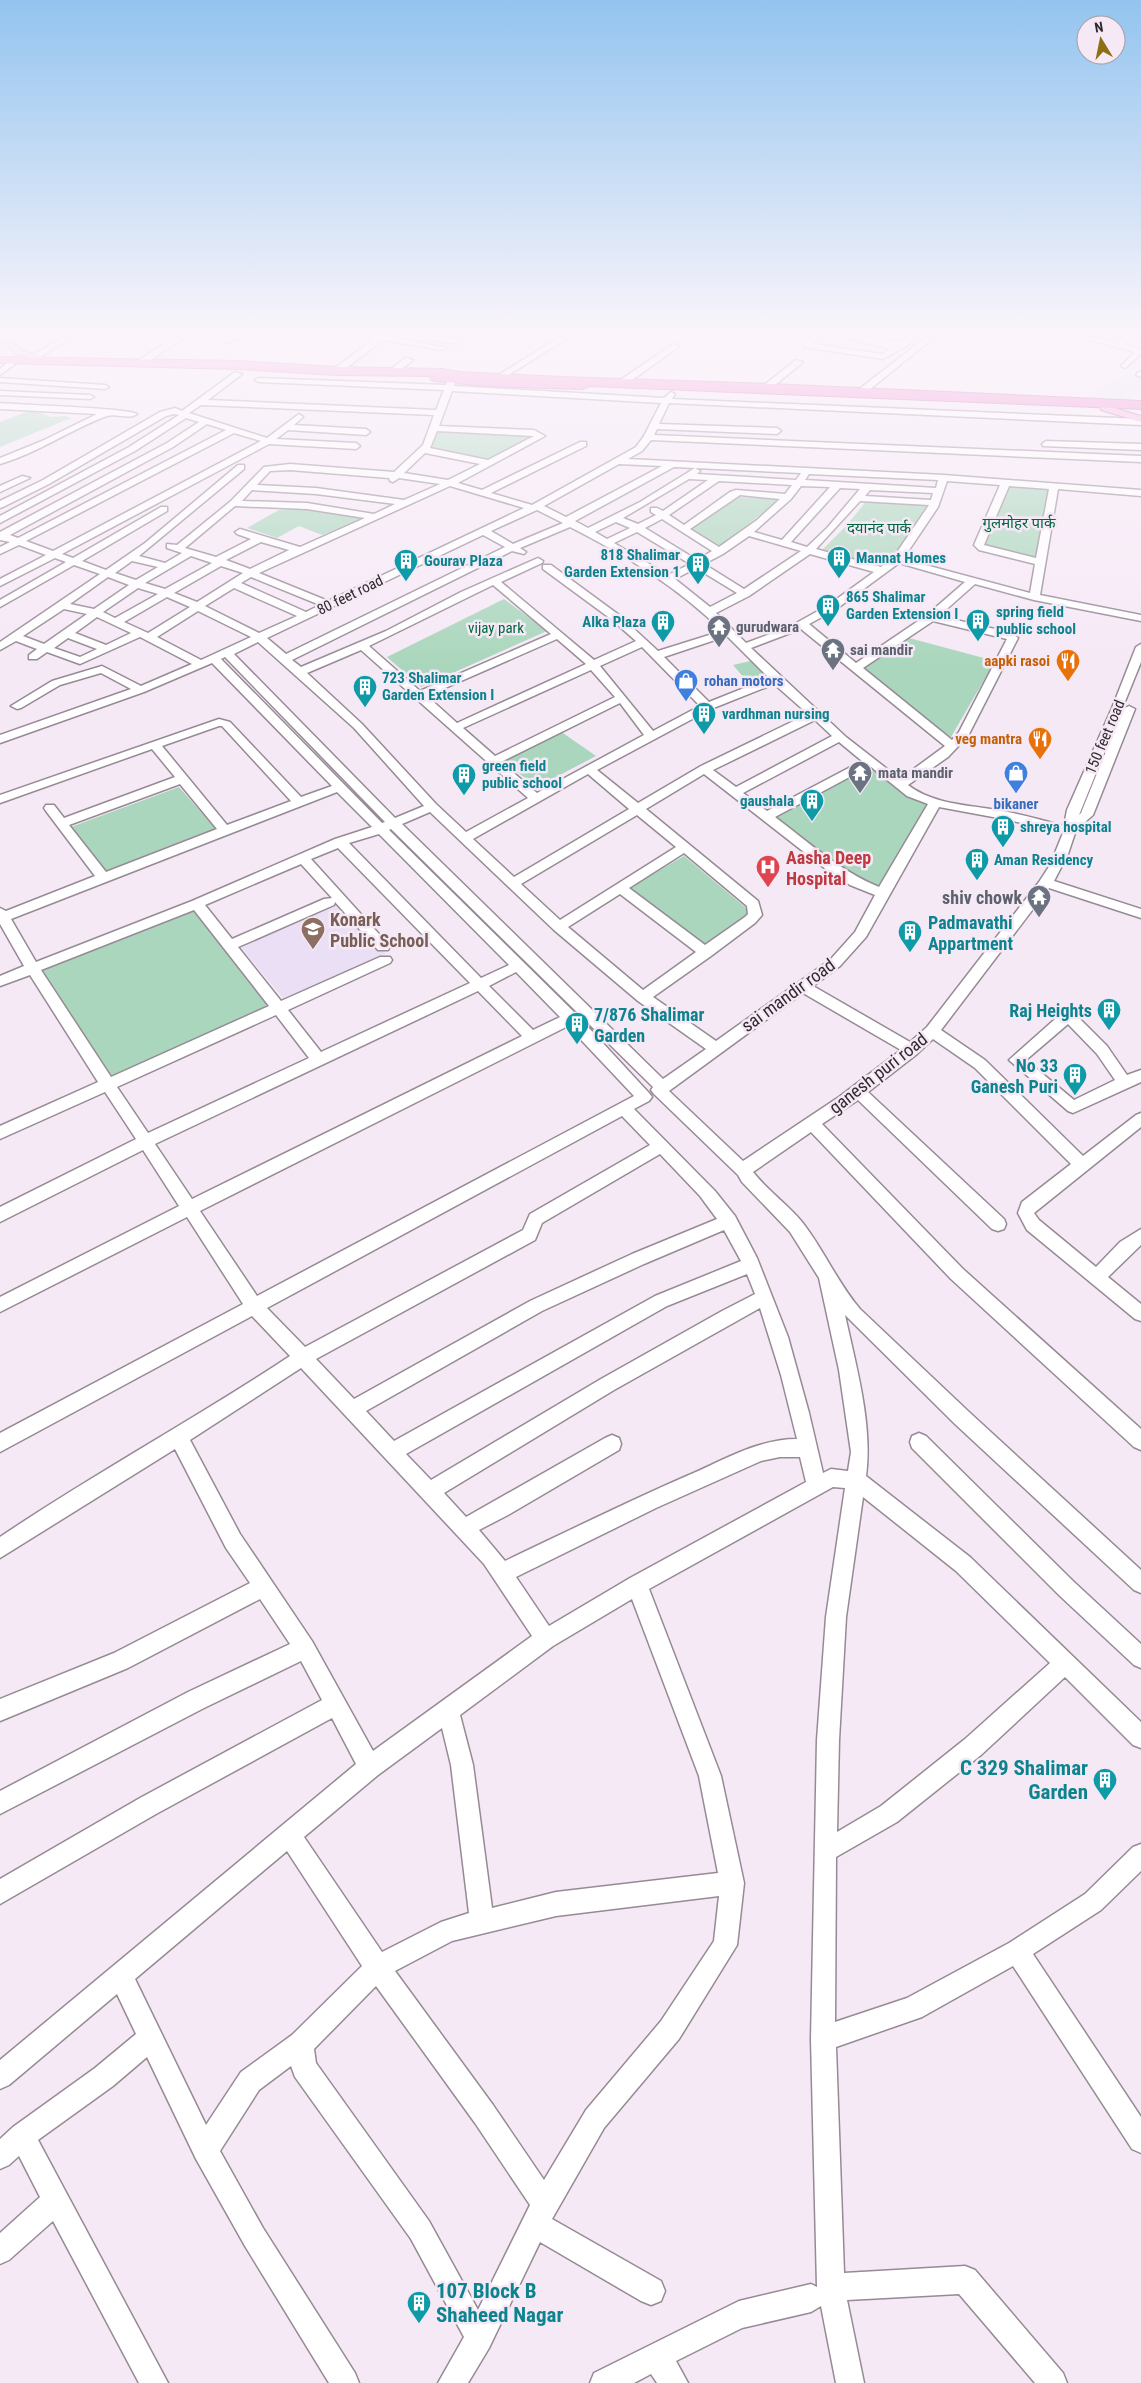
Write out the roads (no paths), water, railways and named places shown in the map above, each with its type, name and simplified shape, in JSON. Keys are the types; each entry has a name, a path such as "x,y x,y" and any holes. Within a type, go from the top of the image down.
{"street":[{"path":"0,461 39,445"},
{"path":"0,505 46,482 109,445"},
{"path":"0,520 138,445"},
{"path":"1,536 170,445"},
{"path":"0,551 203,445"},
{"path":"0,583 52,553 260,445"},
{"path":"342,445 356,446"},
{"path":"394,477 424,450 426,445"},
{"path":"16,637 80,661 144,635 199,607 250,573 298,550 376,517 522,445"},
{"path":"483,493 554,460 580,445"},
{"name":"80 feet road","path":"0,739 140,690 260,638 532,508 618,461 642,445"},
{"path":"833,445 1141,459"},
{"path":"1095,445 1141,447"},
{"path":"337,472 356,446"},
{"path":"424,450 490,462"},
{"path":"618,461 911,476 1004,484 1141,492"},
{"path":"285,659 569,522 672,464"},
{"path":"588,532 643,504 704,466"},
{"path":"0,647 153,540 241,467"},
{"path":"234,503 267,469 282,468 394,477 446,484 532,508 569,522 668,579 709,612 776,679 840,737 869,762 911,793 935,803 1071,829"},
{"path":"668,579 720,552 773,514 788,498 807,471"},
{"path":"686,476 939,491"},
{"path":"911,476 911,488"},
{"path":"0,489 24,478"},
{"path":"607,543 662,516 717,478"},
{"path":"745,647 802,624 831,608 897,560 934,503 944,478"},
{"path":"446,484 532,508"},
{"path":"785,544 838,484"},
{"path":"1004,484 979,545 982,548 1040,562"},
{"path":"709,612 745,594 809,550 830,531 868,486"},
{"path":"249,487 316,491 405,503"},
{"path":"1034,597 1054,487"},
{"path":"684,529 733,494 739,492 788,498"},
{"path":"857,498 934,503"},
{"path":"178,549 229,504 234,503 308,506 376,517"},
{"path":"643,504 720,552"},
{"path":"0,604 72,560 164,509"},
{"path":"616,518 638,528 745,594"},
{"path":"300,672 362,646 538,561 483,531"},
{"path":"240,532 298,550"},
{"path":"748,533 883,571"},
{"path":"1,536 107,572 136,584 167,593 260,638 358,726 432,807 559,927 643,997 715,1048"},
{"path":"116,622 260,538"},
{"path":"153,540 250,573 329,605"},
{"path":"34,656 68,634 136,584 189,553"},
{"path":"130,557 166,566"},
{"path":"897,560 1034,597 1141,618"},
{"path":"547,567 644,642 707,707"},
{"path":"494,581 559,634 592,664 622,698 651,736"},
{"path":"856,668 931,616 972,581"},
{"path":"234,584 307,616"},
{"path":"62,605 96,613 201,664"},
{"path":"899,785 952,746 964,734 1013,638 1008,634 931,616"},
{"path":"802,624 952,746"},
{"path":"658,656 729,632"},
{"path":"68,634 108,649"},
{"path":"420,695 559,634"},
{"path":"457,728 592,664 644,642"},
{"path":"362,646 420,695 536,799"},
{"name":"150 feet road","path":"1047,883 1071,829 1074,810 1138,666 1141,647"},
{"path":"0,1443 644,1097 227,653"},
{"path":"214,659 388,826 444,875 662,1087 660,1090 796,1226 826,1271 843,1301 854,1314 962,1418 1141,1583"},
{"path":"17,706 56,683 102,669 140,690"},
{"name":"150 feet road","path":"1071,829 1087,815 1141,677"},
{"path":"466,838 589,769 707,707 776,679"},
{"path":"494,761 622,698"},
{"path":"513,882 705,769 816,715"},
{"path":"0,799 214,723 223,723 299,802"},
{"path":"735,792 840,737"},
{"path":"154,744 225,831"},
{"path":"766,816 869,762"},
{"path":"589,769 753,904 756,910 755,915 750,920 643,997"},
{"path":"705,769 832,868 855,882 882,894"},
{"path":"62,823 182,779"},
{"path":"333,789 1,916 108,1085 254,1306 491,1557 546,1639"},
{"name":"sai mandir road","path":"662,1087 835,963 861,934 935,803"},
{"path":"0,981 196,904 340,842 388,826 432,807"},
{"path":"50,808 103,878"},
{"path":"340,842 532,1037"},
{"path":"559,927 684,848"},
{"path":"0,1134 278,1008 384,954 303,858"},
{"path":"1047,883 1076,886 1141,906"},
{"path":"1047,883 1141,914"},
{"name":"ganesh puri road","path":"744,1172 750,1164 859,1092 912,1050 932,1031 1037,893 1047,883"},
{"path":"620,888 706,953"},
{"path":"229,946 329,902"},
{"path":"196,904 319,1060"},
{"path":"0,1215 146,1141 510,970"},
{"path":"804,987 912,1050"},
{"path":"1124,1082 1102,1050 1068,1016 1016,1060 1073,1107 1124,1082 1141,1076"},
{"path":"0,1305 570,1018"},
{"path":"932,1031 980,1064 1082,1165"},
{"path":"859,1092 998,1224"},
{"path":"623,1108 712,1198 729,1221 772,1316 808,1448 823,1482"},
{"path":"1141,1119 1028,1207 1026,1213 1032,1225 1141,1314"},
{"path":"812,1123 957,1274 1141,1441"},
{"path":"0,1548 52,1513 179,1438 303,1357 529,1235 536,1219 661,1146"},
{"path":"351,1410 536,1306 638,1259 729,1221"},
{"path":"1096,1278 1126,1247 1141,1236"},
{"path":"391,1452 661,1301 751,1266"},
{"path":"826,1271 851,1388 860,1452 836,1617 828,1740 825,1851 821,2292 850,2383"},
{"path":"429,1492 578,1399 713,1325 736,1310 765,1298"},
{"path":"179,1438 233,1541 305,1648 370,1768"},
{"path":"919,1442 1067,1589 1141,1658"},
{"path":"463,1528 501,1509 612,1444"},
{"path":"502,1573 649,1502 758,1453 780,1448 808,1448"},
{"path":"0,2076 370,1768 546,1639 637,1585 823,1482 857,1481 963,1564 1141,1738"},
{"path":"452,2383 479,2338 540,2215 595,2119 670,2030 725,1945 732,1883 710,1776 637,1585"},
{"path":"0,1710 121,1661 263,1587"},
{"path":"0,1803 188,1705 305,1648"},
{"path":"825,1851 896,1808 973,1747 1065,1663"},
{"path":"0,1892 148,1806 336,1704"},
{"path":"448,1710 462,1765 482,1922"},
{"path":"289,1834 378,1967 484,2114 540,2215 650,2291"},
{"path":"823,2039 913,2008 1017,1952 1093,1902 1116,1882 1141,1855"},
{"path":"205,2150 250,2081 301,2044 378,1967 449,1930 556,1904 732,1883"},
{"path":"1017,1952 1141,2140"},
{"path":"121,1975 205,2150 254,2237 345,2383"},
{"path":"0,2156 22,2136 104,2077 151,2038"},
{"path":"301,2044 304,2068 420,2230 479,2338"},
{"path":"22,2136 154,2383"},
{"path":"0,2251 57,2200"},
{"path":"604,2383 739,2315 821,2292 965,2280 1053,2383"},
{"path":"656,2356 674,2383"}],"place":[{"name":"Mannat Homes","path":"839,579"},
{"name":"Gourav Plaza","path":"406,582"},
{"name":"818 Shalimar Garden Extension 1","path":"698,585"},
{"name":"865 Shalimar Garden Extension I","path":"828,627"},
{"name":"spring field public school","path":"978,642"},
{"name":"Alka Plaza","path":"663,643"},
{"name":"gurudwara","path":"719,648"},
{"name":"sai mandir","path":"833,671"},
{"name":"aapki rasoi","path":"1068,682"},
{"name":"rohan motors","path":"686,702"},
{"name":"723 Shalimar Garden Extension I","path":"365,708"},
{"name":"vardhman nursing","path":"704,735"},
{"name":"veg mantra","path":"1040,760"},
{"name":"mata mandir","path":"860,794"},
{"name":"bikaner","path":"1016,794"},
{"name":"green field public school","path":"464,796"},
{"name":"gaushala","path":"812,822"},
{"name":"shreya hospital","path":"1003,848"},
{"name":"Aman Residency","path":"977,881"},
{"name":"Aasha Deep Hospital","path":"768,888"},
{"name":"shiv chowk","path":"1039,918"},
{"name":"Konark Public School","path":"313,950"},
{"name":"Padmavathi Appartment","path":"910,953"},
{"name":"Raj Heights","path":"1109,1031"},
{"name":"7/876 Shalimar Garden","path":"577,1045"},
{"name":"No 33 Ganesh Puri","path":"1075,1096"},
{"name":"C 329 Shalimar Garden","path":"1105,1801"},
{"name":"107 Block B Shaheed Nagar","path":"419,2324"}],"park label":[{"name":"गुलमोहर पार्क","path":"1019,523"},
{"name":"दयानंद पार्क","path":"879,528"},
{"name":"vijay park","path":"496,628"}]}
